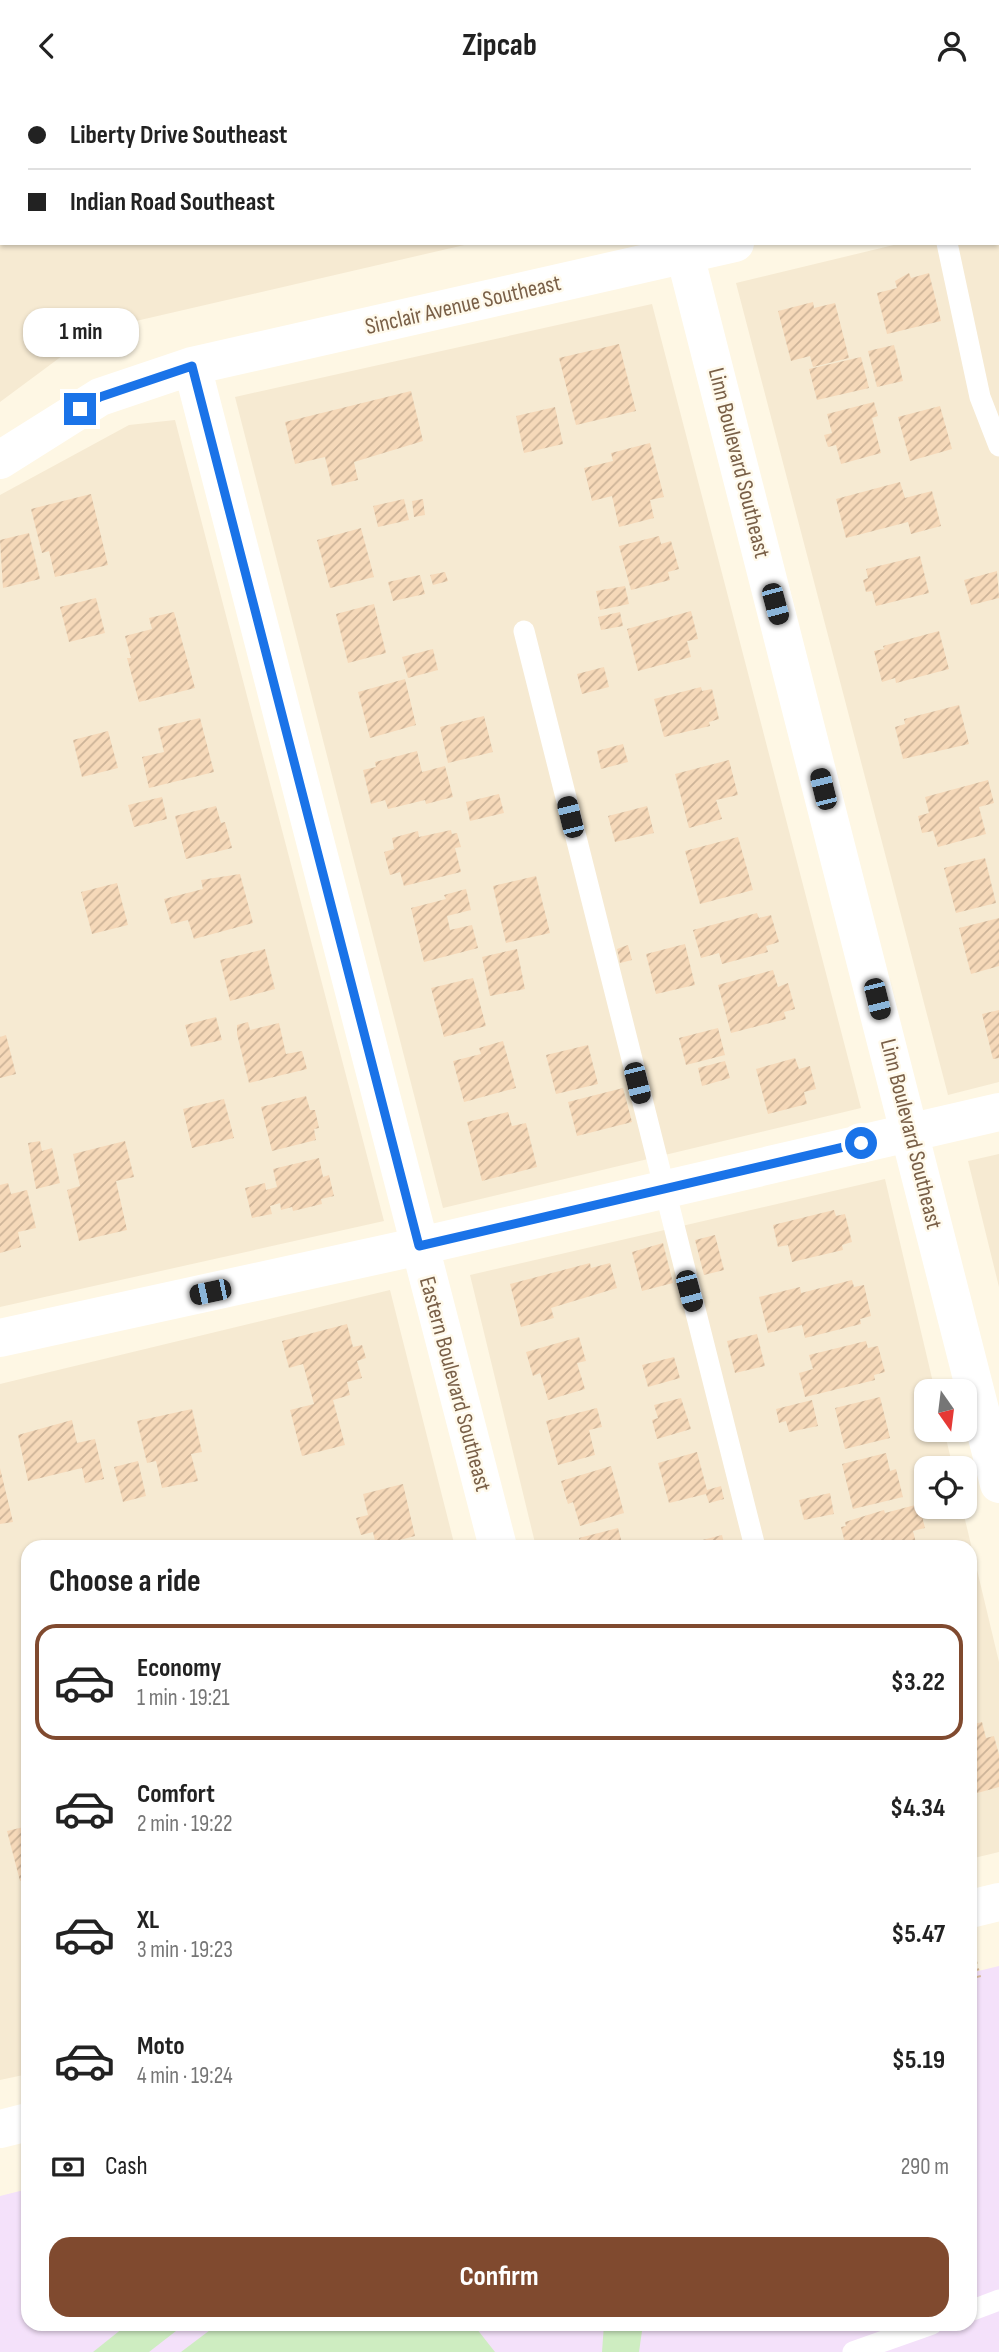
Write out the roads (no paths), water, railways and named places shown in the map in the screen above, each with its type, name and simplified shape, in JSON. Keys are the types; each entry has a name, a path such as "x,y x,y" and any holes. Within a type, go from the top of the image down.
{"street":[{"name":"Sinclair Avenue Southeast","path":"0,460 100,397 192,366 727,245"},
{"name":"Linn Boulevard Southeast","path":"685,255 911,1131 999,1484"},
{"name":"Eastern Boulevard Southeast","path":"192,366 496,1540"},
{"path":"0,1338 419,1246 999,1112"},
{"path":"977,1907 999,1902"},
{"path":"0,2129 21,2124"}],"lane":[{"path":"947,245 980,397 999,446"},
{"path":"524,631 753,1540"},
{"path":"977,2308 999,2300"},
{"path":"853,2352 912,2331"}]}
